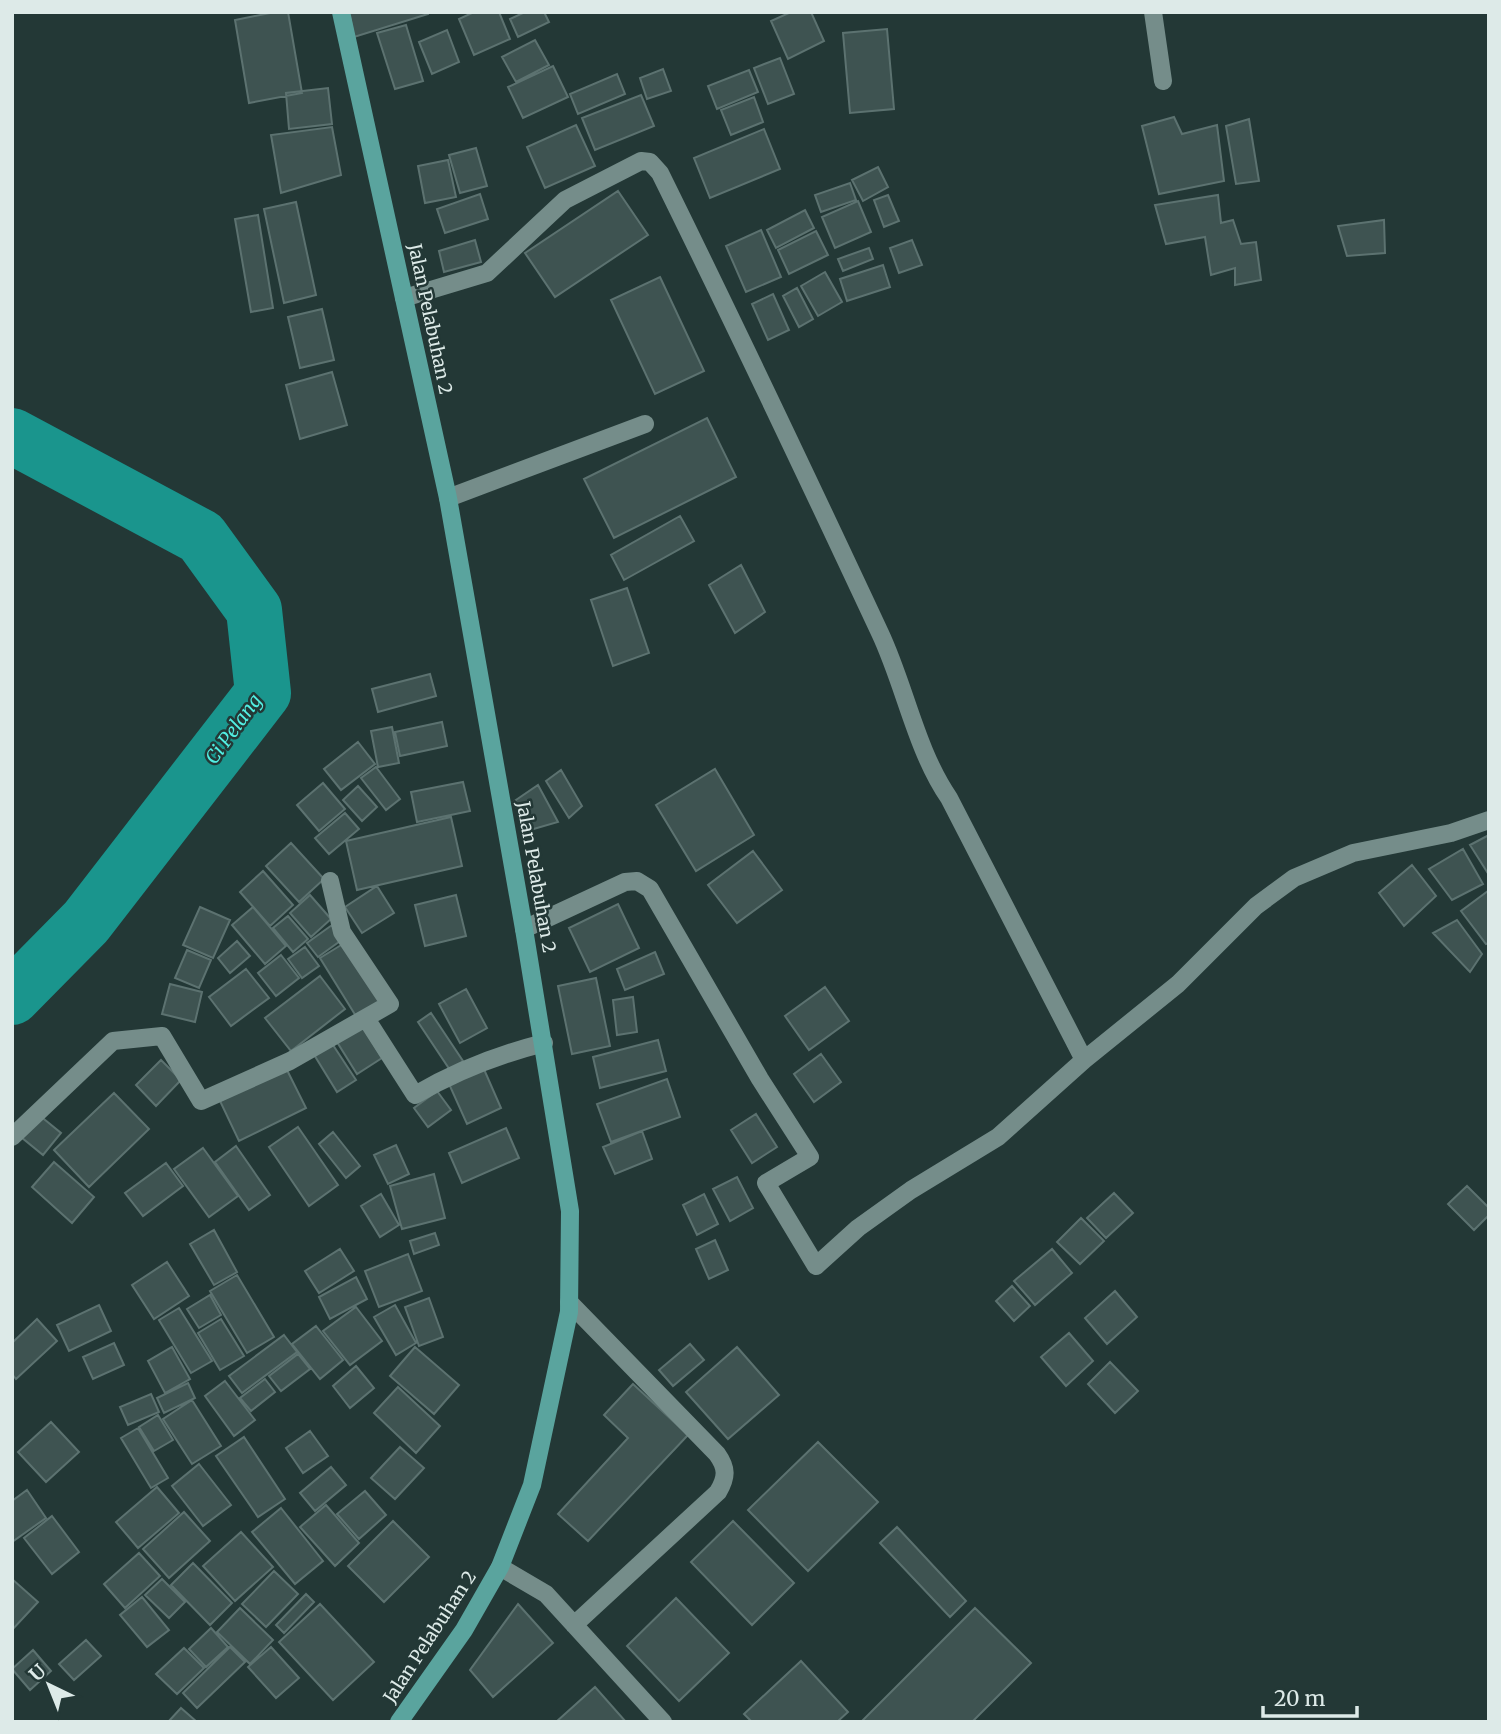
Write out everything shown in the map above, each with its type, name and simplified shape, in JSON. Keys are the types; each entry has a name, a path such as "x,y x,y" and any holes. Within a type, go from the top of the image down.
{"main road":[{"name":"Jalan Pelabuhan 2","path":"341,12 448,498 544,1043 570,1211 569,1302 532,1485 500,1567 464,1630 399,1722"}],"street":[{"path":"1153,12 1163,81"},
{"path":"404,298 487,272 565,200 641,161 650,162 660,173 759,373 890,655 935,778 949,799 1084,1060"},
{"path":"448,498 645,424"},
{"path":"524,929 625,882 637,881 650,889 760,1079 810,1157 765,1183 816,1266 858,1228 911,1190 998,1137 1084,1060 1178,984 1256,906 1294,878 1353,853 1451,833 1489,820"},
{"path":"12,1138 113,1041 162,1036 201,1101 290,1061 367,1020 390,1004 342,932 330,881"},
{"path":"367,1020 415,1095 445,1077 497,1055 544,1043"},
{"path":"569,1302 717,1454 724,1464 725,1480 718,1492 574,1625"},
{"path":"500,1567 546,1594 663,1722"}],"building":[{"path":"288,12 302,93 249,103 235,20"},
{"path":"349,12 428,12 428,14 354,37"},
{"path":"474,12 499,12 510,39 474,55 459,19"},
{"path":"525,12 544,12 549,22 518,37 510,19"},
{"path":"791,12 811,12 824,41 788,59 771,21"},
{"path":"406,25 423,81 395,89 377,33"},
{"path":"887,29 894,109 850,113 843,33"},
{"path":"447,30 459,62 432,74 419,42"},
{"path":"535,40 549,65 516,82 502,57"},
{"path":"780,58 794,94 768,104 754,68"},
{"path":"553,66 568,97 523,118 508,87"},
{"path":"663,69 671,91 647,99 640,78"},
{"path":"749,70 758,92 717,109 708,86"},
{"path":"617,74 625,94 578,114 570,94"},
{"path":"328,88 332,124 289,129 286,93"},
{"path":"641,95 654,126 595,150 582,118"},
{"path":"754,97 763,122 731,135 721,110"},
{"path":"1174,117 1182,134 1217,125 1224,181 1159,194 1142,126"},
{"path":"1249,119 1259,181 1236,184 1226,126"},
{"path":"576,125 595,166 545,188 527,147"},
{"path":"332,127 341,175 281,193 271,135"},
{"path":"764,129 780,169 710,198 694,158"},
{"path":"476,148 487,186 460,193 449,155"},
{"path":"448,160 456,197 425,203 418,166"},
{"path":"878,167 888,187 863,201 852,180"},
{"path":"850,183 856,200 821,212 815,195"},
{"path":"618,191 648,235 555,297 525,253"},
{"path":"480,194 488,219 445,233 437,209"},
{"path":"888,195 899,221 884,227 874,200"},
{"path":"1218,195 1221,223 1233,220 1241,244 1256,242 1261,280 1235,285 1235,268 1211,275 1205,237 1166,244 1155,205"},
{"path":"858,201 871,232 835,248 822,217"},
{"path":"296,202 316,295 284,303 264,209"},
{"path":"805,210 814,228 776,248 767,230"},
{"path":"258,215 273,308 251,312 235,219"},
{"path":"1384,220 1385,253 1347,256 1338,226"},
{"path":"761,230 781,277 746,292 726,246"},
{"path":"816,231 828,255 789,274 778,250"},
{"path":"475,240 481,262 444,272 439,251"},
{"path":"912,240 922,265 899,273 890,248"},
{"path":"869,248 873,259 843,271 838,259"},
{"path":"883,265 890,287 847,301 840,279"},
{"path":"825,272 842,302 818,316 801,286"},
{"path":"660,277 704,371 655,394 611,300"},
{"path":"797,288 813,319 799,327 783,296"},
{"path":"773,294 789,330 768,340 752,304"},
{"path":"322,309 334,360 300,368 288,317"},
{"path":"332,372 347,425 300,439 286,385"},
{"path":"707,418 736,477 614,538 584,479"},
{"path":"680,516 694,541 624,580 611,555"},
{"path":"741,565 765,612 735,633 709,585"},
{"path":"627,588 649,653 613,666 591,600"},
{"path":"430,674 436,696 378,712 372,689"},
{"path":"442,722 447,746 400,756 395,732"},
{"path":"392,727 399,763 378,767 371,731"},
{"path":"358,742 375,764 341,790 324,769"},
{"path":"376,767 400,799 386,810 361,778"},
{"path":"715,769 754,835 696,871 656,805"},
{"path":"561,770 582,806 569,818 546,781"},
{"path":"463,782 470,811 417,822 411,792"},
{"path":"323,783 345,809 319,831 297,805"},
{"path":"538,785 558,822 530,830 513,802"},
{"path":"358,786 377,807 362,821 343,800"},
{"path":"345,813 359,829 329,854 315,838"},
{"path":"451,817 462,866 357,890 346,841"},
{"path":"1489,835 1489,875 1470,845"},
{"path":"291,843 324,879 299,902 266,866"},
{"path":"1463,849 1483,884 1452,900 1429,869"},
{"path":"753,851 782,890 737,923 708,885"},
{"path":"1412,865 1436,896 1404,926 1379,893"},
{"path":"263,871 293,905 270,926 240,892"},
{"path":"377,886 394,913 362,933 345,907"},
{"path":"1488,891 1489,943 1486,944 1461,911"},
{"path":"310,895 331,919 311,937 290,913"},
{"path":"456,895 466,936 425,946 415,905"},
{"path":"618,904 639,948 590,972 569,928"},
{"path":"200,907 230,920 213,958 183,945"},
{"path":"253,907 286,946 265,964 232,925"},
{"path":"288,916 308,939 293,952 273,928"},
{"path":"1457,920 1482,954 1470,972 1433,933"},
{"path":"332,925 343,939 318,957 307,943"},
{"path":"237,941 250,956 230,973 218,958"},
{"path":"346,942 385,1005 359,1021 320,958"},
{"path":"305,947 319,966 302,978 288,959"},
{"path":"187,950 211,960 199,988 175,978"},
{"path":"655,952 664,974 625,990 617,969"},
{"path":"281,955 299,978 276,996 258,973"},
{"path":"246,969 269,998 231,1026 209,997"},
{"path":"320,976 345,1009 291,1051 265,1018"},
{"path":"596,978 610,1046 572,1054 558,986"},
{"path":"170,984 202,992 195,1022 162,1014"},
{"path":"825,987 849,1021 809,1050 785,1016"},
{"path":"466,989 487,1028 460,1043 439,1004"},
{"path":"633,997 637,1032 617,1035 613,1000"},
{"path":"431,1013 463,1061 450,1070 418,1022"},
{"path":"363,1027 382,1058 357,1074 337,1042"},
{"path":"658,1040 666,1071 600,1088 593,1057"},
{"path":"331,1042 356,1080 337,1092 313,1053"},
{"path":"821,1054 841,1082 814,1102 794,1074"},
{"path":"161,1060 181,1080 156,1106 136,1085"},
{"path":"483,1067 501,1108 467,1124 449,1084"},
{"path":"286,1068 306,1108 239,1141 220,1101"},
{"path":"667,1079 680,1117 611,1142 597,1104"},
{"path":"437,1091 451,1110 428,1127 414,1108"},
{"path":"114,1093 149,1129 89,1187 54,1150"},
{"path":"756,1114 777,1147 752,1163 731,1130"},
{"path":"39,1115 61,1133 43,1155 21,1137"},
{"path":"298,1127 338,1185 309,1206 269,1147"},
{"path":"506,1128 519,1158 462,1183 449,1153"},
{"path":"642,1131 652,1159 615,1174 603,1147"},
{"path":"333,1132 360,1166 346,1178 319,1144"},
{"path":"396,1145 409,1174 388,1184 374,1155"},
{"path":"236,1146 270,1195 249,1210 215,1162"},
{"path":"203,1148 238,1196 209,1217 174,1169"},
{"path":"54,1162 94,1197 72,1223 32,1187"},
{"path":"166,1163 183,1186 143,1216 125,1193"},
{"path":"434,1174 445,1218 402,1229 390,1186"},
{"path":"737,1177 753,1208 730,1221 713,1189"},
{"path":"1467,1186 1489,1208 1489,1215 1474,1230 1448,1204"},
{"path":"1114,1193 1133,1213 1106,1238 1087,1218"},
{"path":"381,1194 399,1225 380,1237 361,1206"},
{"path":"704,1194 718,1224 697,1235 683,1205"},
{"path":"1081,1218 1104,1241 1080,1264 1057,1242"},
{"path":"214,1230 237,1272 214,1285 190,1244"},
{"path":"435,1233 439,1245 414,1254 410,1241"},
{"path":"715,1240 728,1270 709,1279 696,1249"},
{"path":"340,1249 354,1271 319,1293 305,1271"},
{"path":"1052,1249 1072,1273 1035,1305 1014,1281"},
{"path":"408,1254 422,1291 379,1307 365,1271"},
{"path":"167,1262 189,1296 154,1319 132,1285"},
{"path":"237,1275 274,1337 247,1353 210,1291"},
{"path":"356,1277 367,1299 330,1319 319,1297"},
{"path":"1012,1286 1030,1306 1014,1321 996,1301"},
{"path":"1115,1291 1137,1317 1107,1344 1085,1318"},
{"path":"210,1295 221,1315 199,1328 187,1309"},
{"path":"429,1298 443,1337 419,1346 405,1307"},
{"path":"99,1305 111,1331 69,1351 57,1325"},
{"path":"395,1305 416,1343 396,1355 374,1317"},
{"path":"356,1307 382,1341 350,1365 323,1331"},
{"path":"179,1308 212,1361 191,1373 159,1320"},
{"path":"37,1319 57,1341 16,1379 12,1374 12,1343"},
{"path":"221,1319 244,1356 220,1370 198,1333"},
{"path":"316,1326 343,1360 320,1379 292,1344"},
{"path":"1069,1333 1093,1361 1066,1386 1041,1357"},
{"path":"284,1335 297,1352 242,1393 229,1376"},
{"path":"114,1343 124,1365 93,1379 83,1357"},
{"path":"690,1344 704,1360 673,1386 659,1370"},
{"path":"172,1347 190,1379 165,1393 148,1361"},
{"path":"415,1347 459,1385 434,1414 390,1376"},
{"path":"737,1347 779,1395 728,1439 686,1392"},
{"path":"298,1354 310,1369 281,1391 269,1376"},
{"path":"1110,1362 1138,1391 1115,1413 1088,1384"},
{"path":"356,1366 374,1388 350,1408 333,1386"},
{"path":"265,1379 275,1392 251,1411 240,1398"},
{"path":"225,1381 255,1420 234,1436 205,1396"},
{"path":"188,1383 195,1398 164,1413 157,1398"},
{"path":"633,1384 688,1435 588,1541 558,1514 628,1438 604,1415"},
{"path":"398,1387 440,1426 416,1453 374,1413"},
{"path":"151,1394 159,1412 128,1425 120,1407"},
{"path":"192,1400 221,1446 192,1464 163,1419"},
{"path":"158,1415 173,1440 154,1451 139,1427"},
{"path":"51,1422 79,1452 46,1482 18,1452"},
{"path":"138,1428 168,1478 151,1488 121,1438"},
{"path":"310,1431 328,1456 303,1473 286,1448"},
{"path":"244,1437 285,1499 258,1517 216,1456"},
{"path":"818,1442 878,1502 808,1571 748,1510"},
{"path":"400,1447 424,1468 395,1499 371,1478"},
{"path":"199,1464 231,1505 203,1526 172,1486"},
{"path":"331,1467 346,1485 315,1511 300,1493"},
{"path":"157,1487 179,1513 138,1548 116,1522"},
{"path":"27,1490 46,1518 12,1542 12,1501"},
{"path":"365,1491 386,1515 359,1539 337,1514"},
{"path":"326,1505 359,1543 335,1566 300,1527"},
{"path":"281,1508 323,1561 295,1584 252,1532"},
{"path":"184,1512 210,1541 169,1578 143,1549"},
{"path":"52,1516 79,1552 52,1574 24,1538"},
{"path":"393,1521 429,1557 384,1602 348,1566"},
{"path":"733,1521 794,1583 752,1625 691,1562"},
{"path":"897,1527 966,1601 950,1617 880,1543"},
{"path":"241,1532 273,1567 235,1601 203,1566"},
{"path":"139,1553 160,1576 125,1608 104,1584"},
{"path":"193,1563 232,1603 210,1625 171,1585"},
{"path":"274,1571 298,1594 266,1627 242,1604"},
{"path":"12,1579 38,1602 12,1630"},
{"path":"162,1579 185,1602 169,1618 145,1595"},
{"path":"306,1594 314,1602 284,1633 276,1625"},
{"path":"142,1597 169,1630 147,1647 120,1615"},
{"path":"676,1598 729,1653 679,1701 627,1646"},
{"path":"320,1604 374,1662 333,1700 279,1642"},
{"path":"518,1604 553,1643 493,1697 470,1670"},
{"path":"240,1608 273,1640 250,1664 217,1632"},
{"path":"975,1608 1031,1663 972,1722 861,1722"},
{"path":"211,1628 228,1647 206,1667 189,1649"},
{"path":"86,1640 101,1656 74,1680 59,1664"},
{"path":"230,1647 245,1662 197,1708 183,1693"},
{"path":"271,1647 299,1678 276,1698 248,1667"},
{"path":"184,1648 204,1668 177,1694 156,1674"},
{"path":"33,1650 51,1671 30,1690 12,1669"},
{"path":"801,1661 848,1712 837,1722 752,1722 744,1714"},
{"path":"595,1687 626,1722 556,1722"},
{"path":"181,1708 197,1722 168,1722"}],"waterway":[{"name":"Ci Pelang","path":"12,436 201,537 254,610 263,693 86,922 12,997"}]}
